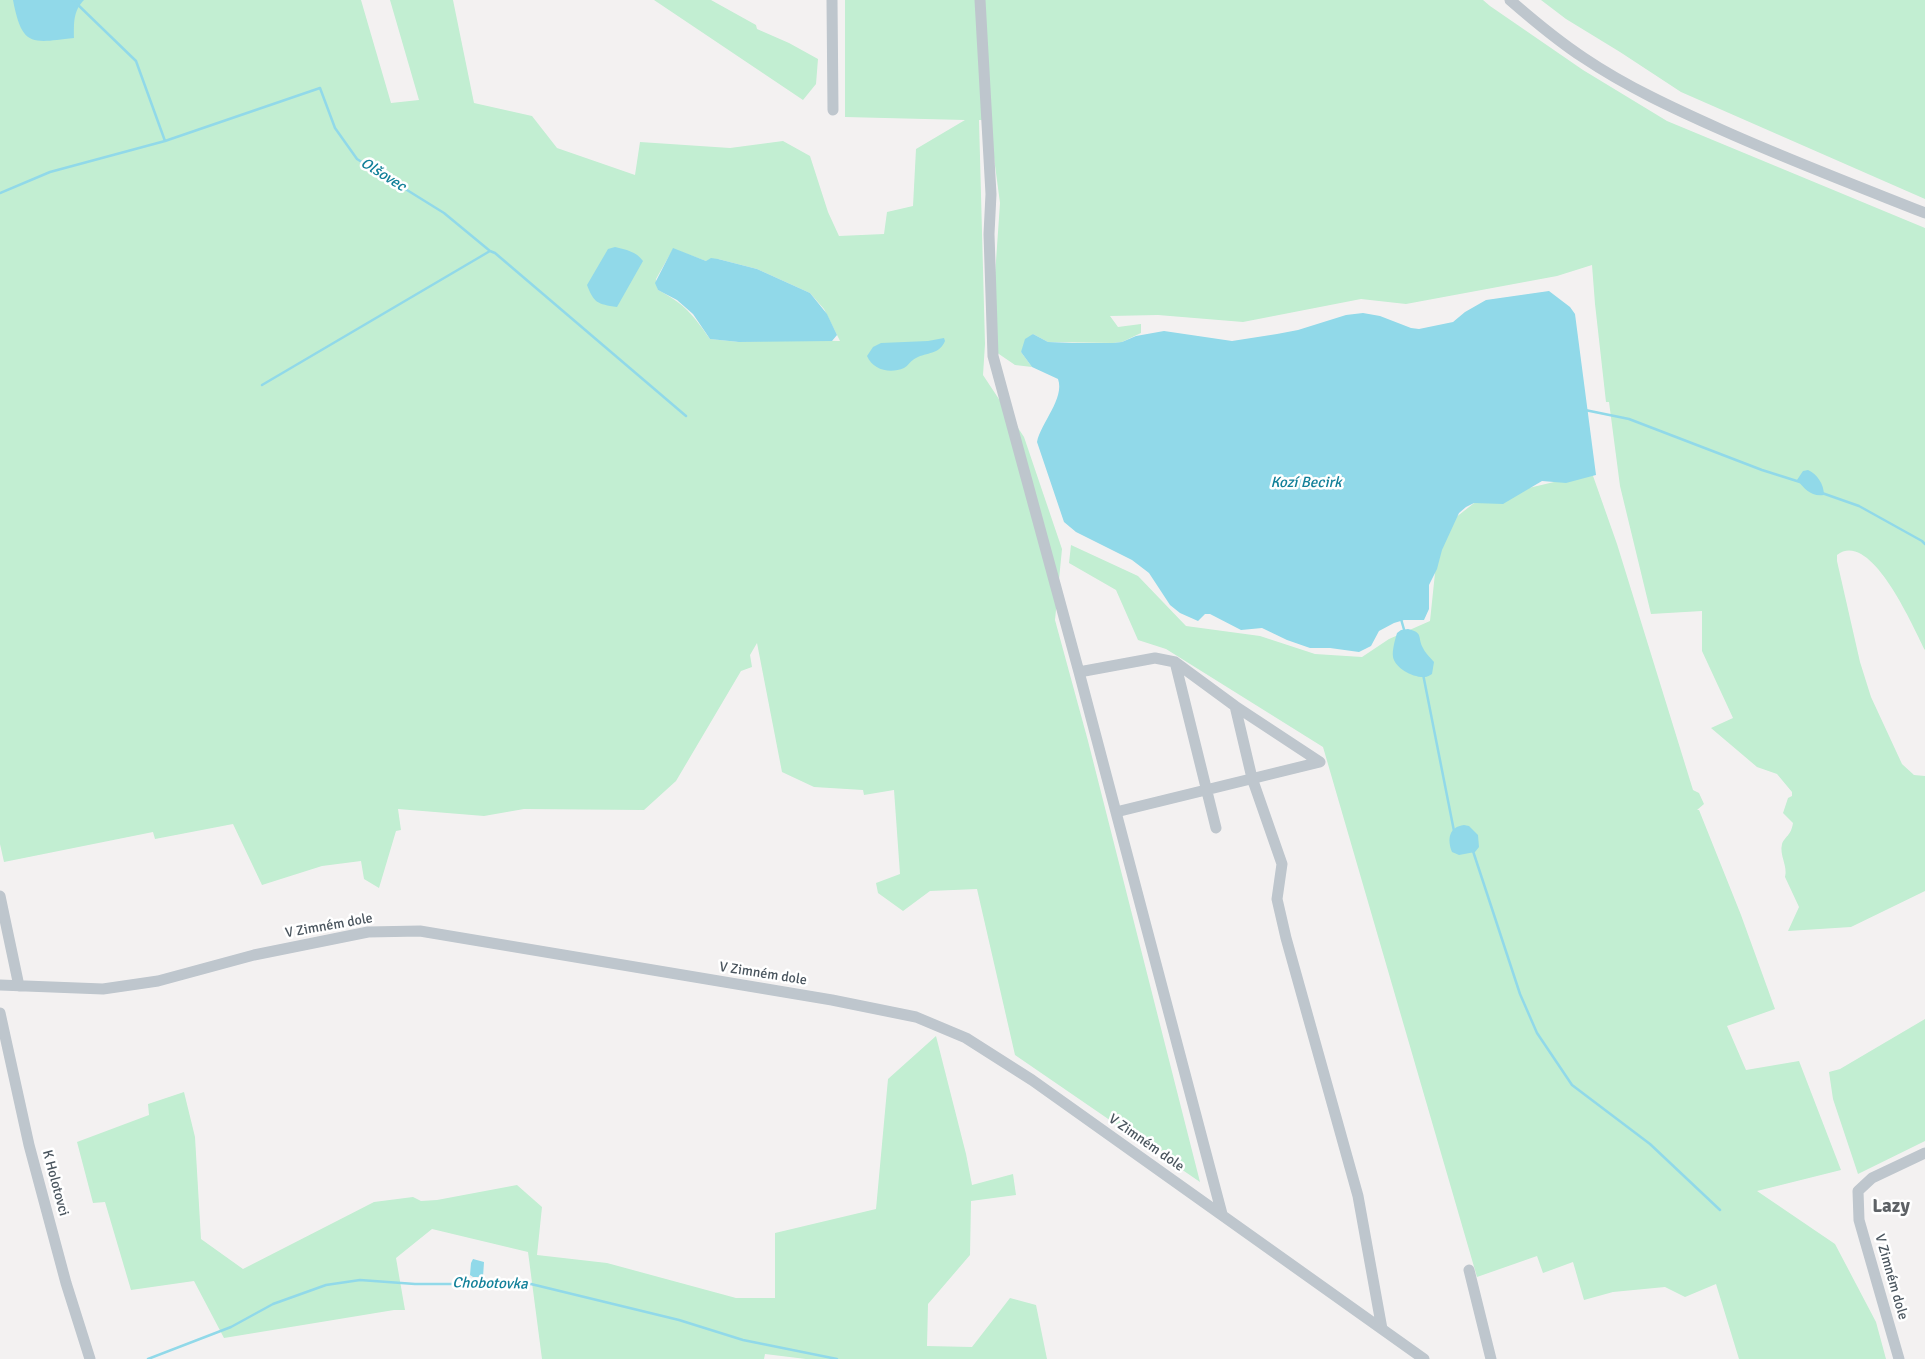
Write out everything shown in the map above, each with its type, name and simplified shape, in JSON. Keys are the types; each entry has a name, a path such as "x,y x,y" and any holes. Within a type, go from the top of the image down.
{"street":[{"path":"832,0 833,110"},
{"path":"980,0 992,194 989,234 993,356 1079,672 1222,1214"},
{"path":"1510,0 1584,58 1628,85 1753,144 1925,213"},
{"path":"1079,672 1155,658 1175,662 1236,706 1320,762 1116,812"},
{"path":"1175,662 1216,828"},
{"path":"1236,706 1252,778 1282,864 1277,899 1286,938 1358,1196 1382,1329"},
{"path":"0,896 19,986"},
{"name":"V Zimném dole","path":"0,985 103,989 158,981 254,955 368,932 420,931 832,1000 916,1017 966,1038 1032,1080 1424,1359"},
{"name":"K Holotovci","path":"0,1012 29,1145 66,1283 90,1359"},
{"name":"V Zimném dole","path":"1899,1359 1859,1220 1858,1191 1872,1178 1925,1153"},
{"path":"1469,1270 1491,1359"}],"green space":[{"path":"0,0 361,0 391,103 419,100 390,0 453,0 474,103 532,116 557,148 635,175 640,142 730,148 783,141 810,156 828,212 839,236 884,234 887,212 913,206 916,149 965,120 845,117 845,0 1483,0 1583,70 1667,121 1925,228 1925,650 1890,584 1877,568 1864,556 1850,550 1837,555 1837,561 1860,662 1871,697 1902,764 1914,775 1925,776 1925,891 1851,927 1788,931 1799,907 1785,877 1786,873 1781,848 1783,841 1791,831 1793,823 1783,813 1788,798 1792,796 1792,792 1777,774 1757,767 1711,728 1733,718 1702,651 1702,611 1651,614 1620,486 1609,402 1606,402 1592,265 1557,276 1406,304 1361,299 1243,322 1158,315 1110,316 1118,327 1141,324 1141,333 1122,342 1113,343 1048,342 1033,334 1021,352 1032,367 1015,365 996,352 994,290 1000,203 989,120 979,120 985,344 983,375 1024,437 1062,549 1055,620 1088,741 1200,1182 1015,1055 977,889 930,891 903,911 878,893 876,883 900,874 894,790 864,795 863,790 814,787 782,772 757,643 750,655 752,667 741,671 676,781 644,810 524,809 484,816 398,809 401,830 396,831 379,888 364,879 361,861 322,866 262,885 233,824 155,839 153,832 4,862 0,844","holes":["673,249 706,261 718,259 757,269 810,293 824,309 840,341 785,340 739,342 710,339 688,311 675,300 658,290 656,279"]},
{"path":"654,0 711,0 756,25 757,29 789,43 818,59 816,84 803,100"},
{"path":"1541,0 1925,0 1925,199 1681,92 1566,19"},
{"path":"1592,473 1617,544 1693,790 1699,793 1704,804 1697,810 1699,810 1741,915 1775,1009 1727,1026 1746,1070 1799,1061 1841,1170 1757,1191 1835,1244 1876,1322 1886,1359 1739,1359 1716,1284 1685,1297 1665,1287 1613,1292 1584,1300 1573,1262 1543,1273 1537,1256 1477,1277 1323,747 1166,649 1138,640 1116,590 1069,563 1071,545 1138,576 1186,626 1260,636 1315,654 1362,657 1389,639 1430,621 1437,554 1455,518 1478,500"},
{"path":"1925,1019 1925,1141 1858,1174 1833,1099 1829,1072 1840,1069"},
{"path":"936,1036 972,1185 1013,1174 1016,1195 971,1201 970,1255 928,1304 927,1346 972,1347 1010,1298 1036,1305 1047,1359 806,1359 765,1354 764,1359 542,1359 528,1252 432,1229 396,1258 405,1310 394,1310 224,1338 194,1281 131,1290 105,1202 93,1203 77,1142 149,1115 148,1104 184,1092 195,1137 201,1239 243,1269 374,1202 413,1197 421,1201 437,1200 517,1185 542,1207 537,1255 607,1263 736,1298 775,1298 775,1233 876,1209 888,1079"}],"water":[{"path":"13,0 84,0 76,13 74,38 38,41 31,38 25,34 20,26"},
{"path":"615,247 634,253 643,261 617,307 597,302 587,285 608,249"},
{"path":"673,248 706,261 711,258 718,259 757,269 810,293 827,314 837,335 832,341 739,342 710,339 693,314 677,300 658,290 655,283"},
{"name":"Kozí Becirk","path":"1549,291 1570,307 1575,314 1596,475 1566,483 1542,481 1503,504 1474,503 1466,507 1459,513 1442,550 1437,569 1429,585 1429,609 1424,620 1404,620 1394,623 1379,631 1371,646 1359,652 1330,648 1310,648 1262,628 1241,630 1210,614 1205,614 1198,621 1180,613 1170,605 1149,573 1132,560 1076,532 1064,522 1037,442 1058,394 1058,379 1032,367 1021,352 1025,339 1033,334 1048,342 1072,343 1122,342 1136,336 1164,331 1232,341 1298,330 1346,315 1363,313 1380,316 1411,328 1419,329 1453,322 1465,312 1486,300"},
{"path":"944,338 945,341 939,349 916,358 899,370 882,370 873,365 867,356 873,347 881,343 928,341"},
{"path":"1808,470 1819,480 1823,487 1824,495 1812,494 1797,480 1803,471"},
{"path":"1408,629 1418,634 1424,650 1434,662 1432,674 1428,676 1420,677 1410,674 1394,661 1393,651 1397,633"},
{"path":"1464,825 1469,826 1478,835 1479,847 1475,852 1459,855 1452,852 1450,834 1455,828"},
{"path":"473,1259 484,1262 483,1277 473,1277 470,1275"}],"waterway":[{"name":"Olšovec","path":"73,0 136,61 165,141 320,88 335,128 357,159 444,213 490,251 495,253 686,416"},
{"path":"0,193 50,172 165,141"},
{"path":"262,385 490,251"},
{"path":"1585,410 1629,419 1762,470 1800,482"},
{"path":"1822,493 1859,506 1925,544"},
{"path":"1401,619 1405,633"},
{"path":"1423,674 1454,831"},
{"path":"1473,851 1520,994 1537,1033 1572,1085 1650,1144 1720,1210"},
{"name":"Chobotovka","path":"148,1359 231,1327 273,1304 326,1285 360,1280 415,1284 531,1284 679,1320 743,1340 837,1359"}],"district":[{"name":"Lazy","path":"1891,1207"}]}
